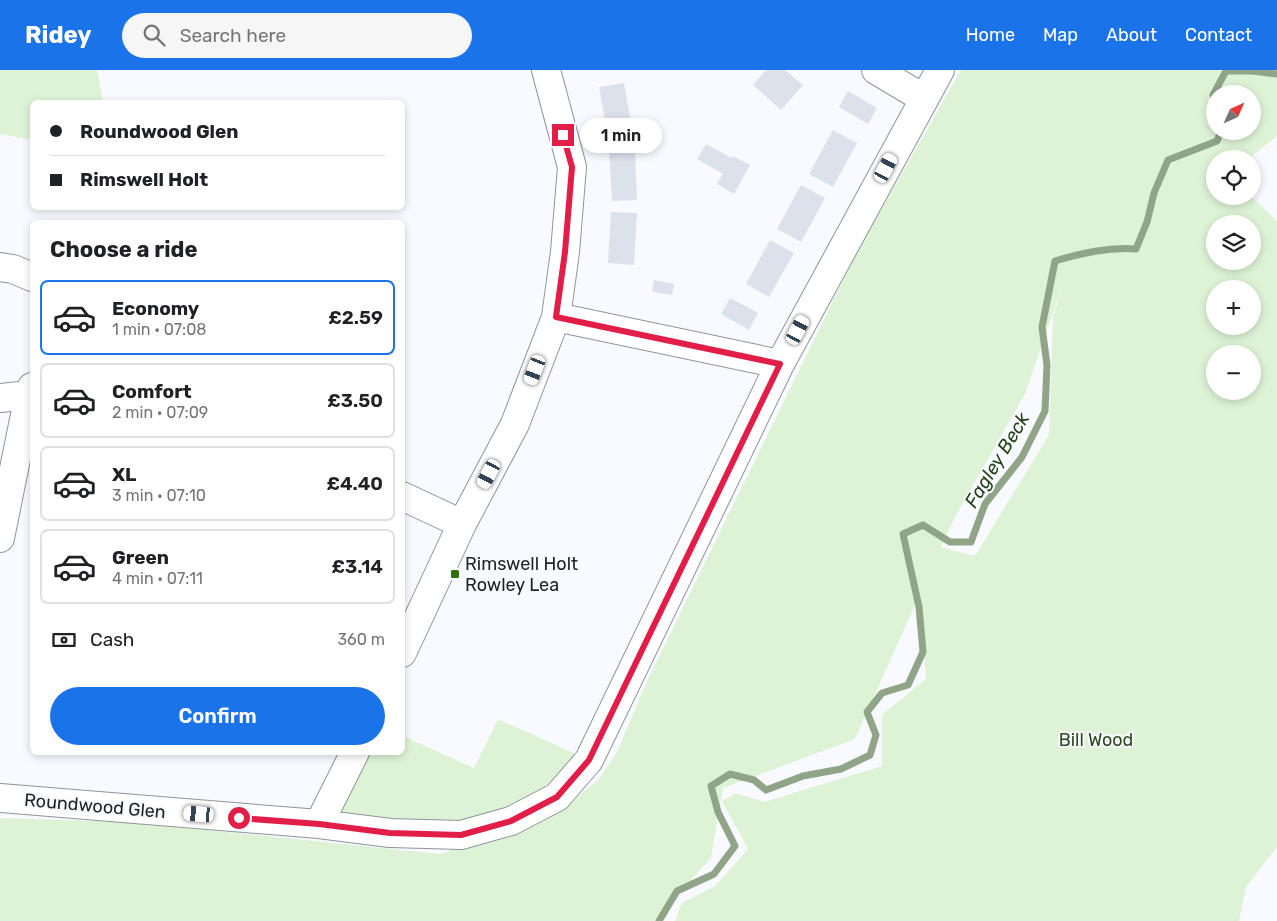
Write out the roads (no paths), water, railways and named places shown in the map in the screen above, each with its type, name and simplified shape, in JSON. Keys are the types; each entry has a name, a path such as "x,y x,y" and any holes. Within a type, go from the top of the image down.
{"street":[{"path":"405,647 462,524 515,424 556,317 565,252 572,167 546,70"},
{"path":"876,70 923,98"},
{"name":"Roundwood Glen","path":"0,798 319,824 390,833 461,835 511,821 557,797 589,760 780,364 923,98 940,70"},
{"path":"0,267 13,269 30,276"},
{"path":"556,317 780,364"},
{"path":"0,398 30,391"},
{"path":"0,538 30,396"},
{"path":"405,497 462,524"},
{"path":"319,824 354,755"}],"waterway":[{"name":"Fagley Beck","path":"1218,85 1226,71 1252,71 1277,74"},
{"name":"Fagley Beck","path":"659,921 677,891 714,874 735,846 718,812 711,786 730,774 754,780 766,790 803,776 841,769 870,755 876,735 867,712 882,693 908,685 923,652 919,607 903,534 923,525 950,542 971,542 985,504 1022,457 1045,411 1047,365 1042,327 1055,261 1095,251 1136,249 1147,222 1154,193 1168,160 1217,140"}],"place":[{"name":"Rimswell Holt Rowley Lea","path":"455,574"}],"park label":[{"name":"Bill Wood","path":"1096,740"}]}
